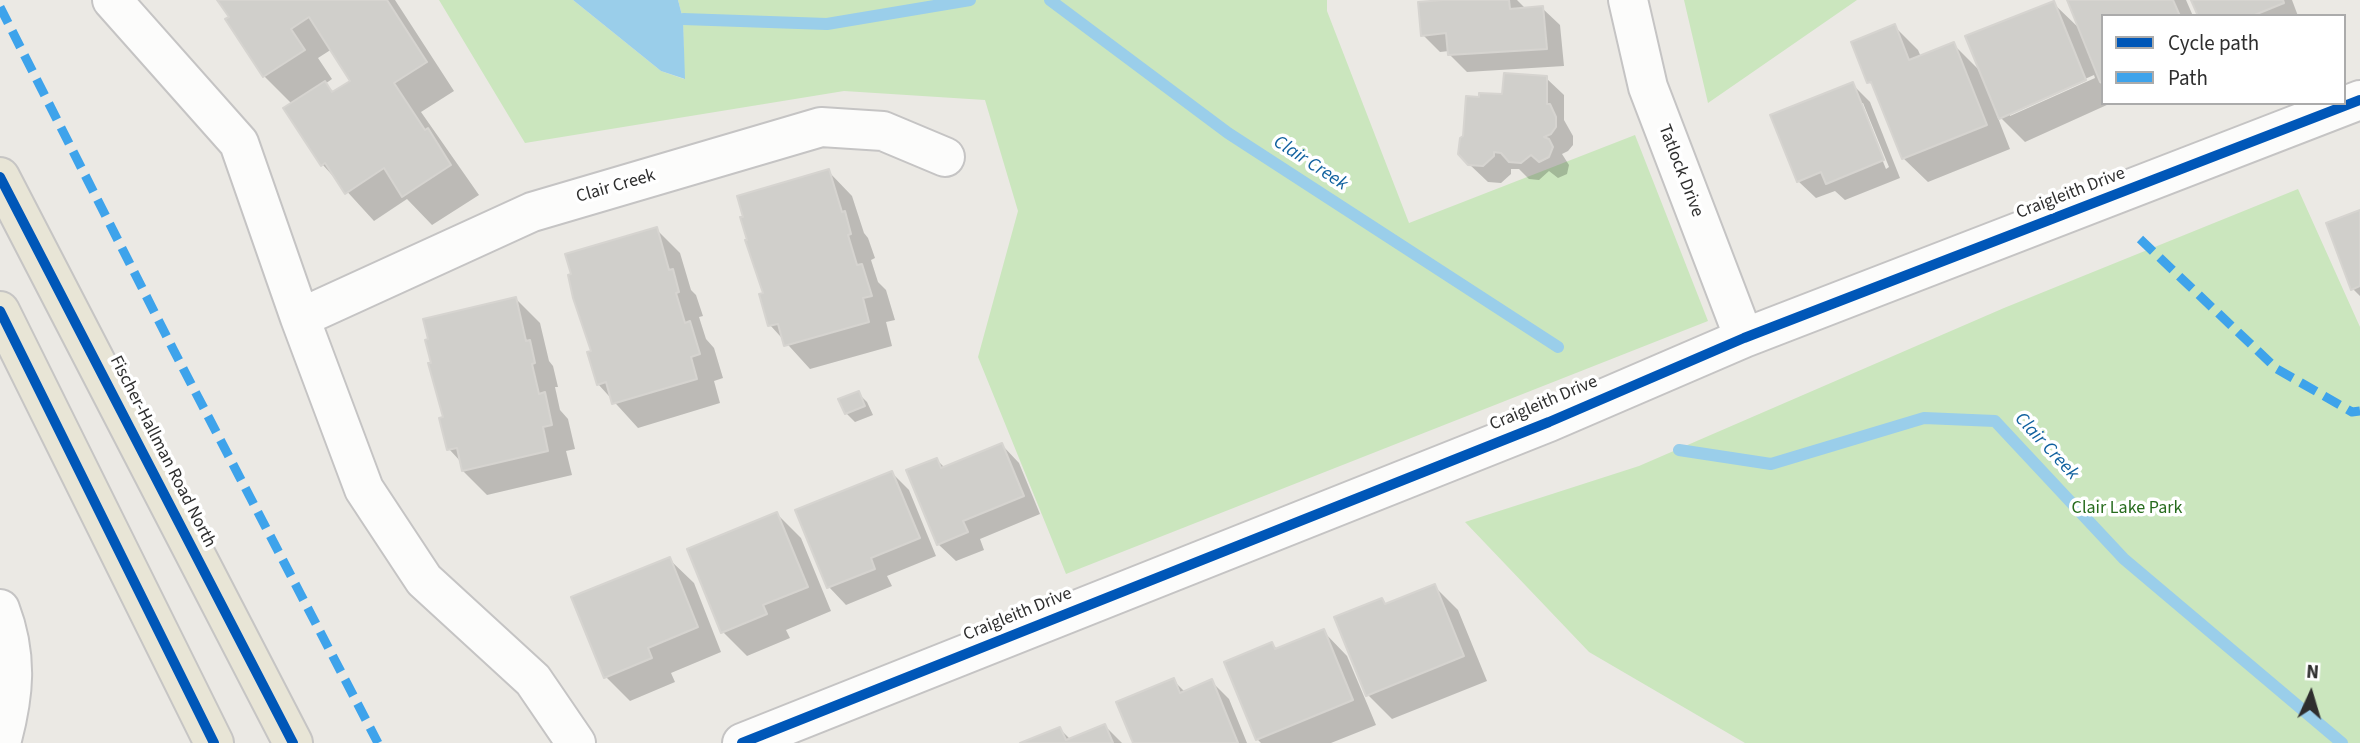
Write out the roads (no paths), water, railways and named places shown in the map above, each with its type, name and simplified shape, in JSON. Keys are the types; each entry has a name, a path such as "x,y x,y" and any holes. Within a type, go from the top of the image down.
{"main road":[{"name":"Fischer-Hallman Road North","path":"0,177 293,743"},
{"path":"0,311 214,743"}],"street":[{"path":"112,0 239,143 364,489 424,580 533,680 576,743"},
{"name":"Tatlock Drive","path":"1629,0 1648,87 1744,338"},
{"name":"Craigleith Drive","path":"742,743 1549,422 1744,338 2360,100"},
{"name":"Clair Creek","path":"300,318 532,212 821,127 883,131 945,157"},
{"path":"0,609 7,628 13,672 11,709 1,743"}],"water":[{"path":"573,0 678,0 683,19 685,79 661,71"}],"waterway":[{"name":"Clair Creek","path":"683,19 827,24 970,0"},
{"name":"Clair Creek","path":"1050,0 1228,133 1558,347"},
{"name":"Clair Creek","path":"1679,450 1771,464 1924,418 1995,421 2124,559 2342,743"}],"park label":[{"name":"Clair Lake Park","path":"2127,509"}]}
